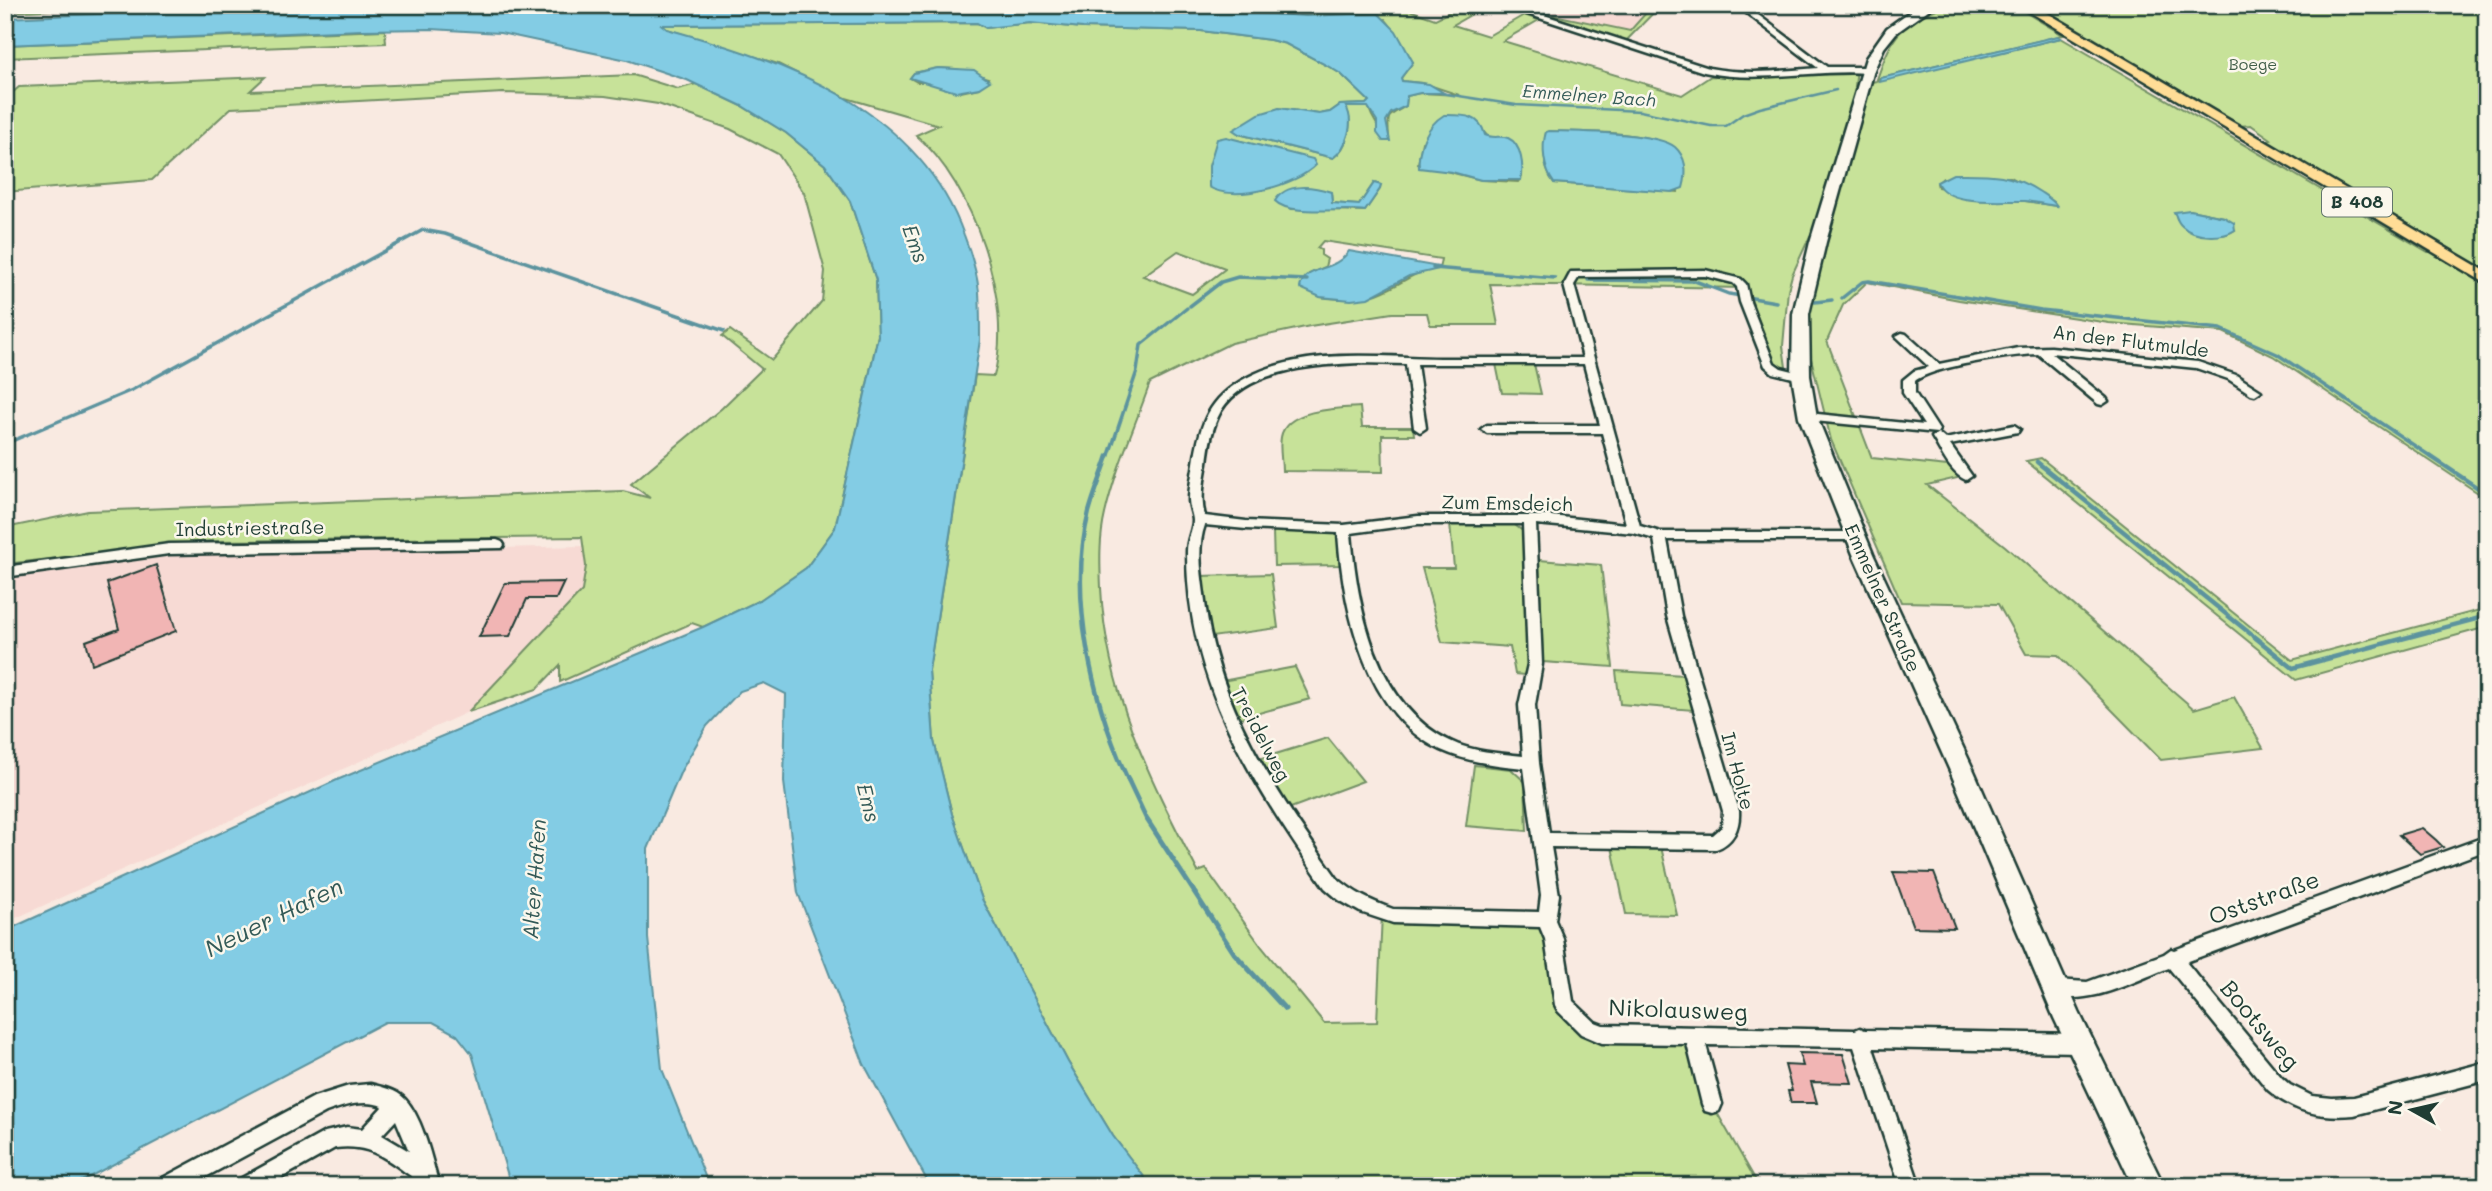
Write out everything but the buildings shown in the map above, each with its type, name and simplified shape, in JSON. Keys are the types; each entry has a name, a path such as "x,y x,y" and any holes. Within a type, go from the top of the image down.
{"main road":[{"name":"B 408","path":"2024,5 2487,279"}],"street":[{"path":"1504,5 1720,73 1760,78 1825,69 1868,70"},
{"path":"1740,5 1825,69"},
{"name":"Emmelner Straße","path":"1928,5 1894,25 1880,44 1868,70 1818,243 1801,314 1801,376 1808,417 1855,536 1962,771 2079,1043 2099,1079 2149,1186"},
{"path":"1634,530 1569,285 1575,274 1705,273 1737,281 1742,286 1772,368 1801,376"},
{"path":"1902,336 1937,368"},
{"name":"An der Flutmulde","path":"2039,350 2102,401"},
{"name":"An der Flutmulde","path":"1966,476 1957,467 1909,393 1909,380 1918,373 2039,350 2198,365 2232,377 2255,391"},
{"name":"Treidelweg","path":"1546,920 1439,919 1382,914 1345,895 1331,883 1249,760 1227,719 1212,680 1201,636 1196,590 1195,531 1200,520 1196,514 1202,446 1208,422 1219,404 1232,392 1260,376 1298,366 1349,361 1588,361"},
{"path":"1411,361 1420,428"},
{"path":"1808,417 1933,430"},
{"path":"1487,429 1606,429"},
{"path":"1942,443 2014,429"},
{"name":"Zum Emsdeich","path":"1200,520 1344,530 1418,520 1551,520 1634,530 1660,536 1855,536"},
{"name":"Nikolausweg","path":"1529,521 1535,664 1527,705 1531,763 1550,895 1546,920 1554,939 1564,1005 1588,1028 1602,1034 1695,1038 1860,1037 2079,1043"},
{"path":"1344,530 1346,571 1360,631 1390,693 1404,711 1433,739 1459,751 1482,758 1531,763"},
{"name":"Im Holte","path":"1543,840 1716,842 1729,833 1732,824 1731,811 1674,616 1660,536"},
{"name":"Industriestraße","path":"5,572 169,549 497,545"},
{"name":"Oststraße","path":"2056,988 2087,990 2487,843"},
{"name":"Bootsweg","path":"2172,957 2276,1084 2287,1095 2305,1104 2334,1108 2354,1106 2487,1071"},
{"path":"1860,1037 1910,1186"},
{"path":"1695,1038 1712,1104"},
{"path":"167,1186 321,1104 345,1094 365,1091 398,1104 407,1116 427,1180"},
{"path":"368,1136 398,1104"},
{"path":"247,1186 332,1139 368,1136 427,1180"}],"shaded area":[{"path":"1237,5 1314,5 1299,15 1209,10"},
{"path":"1504,5 1653,5 1630,31 1554,15 1547,19"},
{"path":"583,546 586,566 582,591 468,712 5,923 5,577 175,556"}],"green space":[{"path":"5,5 165,5 5,12"},
{"name":"Boege","path":"1314,5 1395,5 1435,19 1466,6 1486,6 1453,25 1488,36 1524,15 1539,20 1503,41 1682,95 1711,76 1760,78 1857,69 1855,86 2061,38 2428,252 2454,251 2266,141 2271,139 2251,125 2239,126 2034,5 2487,5 2487,499 2273,356 2223,332 2109,323 1959,300 1867,282 1843,305 1827,341 1872,458 1957,467 1966,476 1927,485 2005,546 2194,709 2234,697 2263,748 2161,760 2058,655 2026,654 1998,604 1901,602 1831,440 1809,350 1809,316 1828,238 1810,236 1792,275 1783,346 1787,374 1777,371 1747,288 1490,284 1498,325 1430,325 1427,313 1392,313 1310,326 1231,343 1150,383 1114,481 1103,523 1101,588 1105,627 1121,700 1148,770 1198,872 1206,869 1261,946 1324,1023 1377,1022 1382,914 1546,920 1564,1005 1588,1028 1695,1038 1712,1104 1759,1186 1151,1186 1113,1136 1068,1062 982,899 952,814 934,741 929,670 975,375 994,376 999,346 993,280 984,246 955,183 937,156 916,135 939,125 846,98 778,64 667,29 662,25 977,23 986,28 1030,23 1083,28 1201,31 1270,40 1286,44 1341,74 1369,101 1366,104 1340,105 1330,112 1319,114 1279,108 1239,134 1333,158 1346,142 1348,135 1346,107 1368,106 1376,124 1389,138 1389,118 1406,106 1407,96 1420,93 1459,95 1423,83 1402,81 1401,78 1413,62 1385,19 1299,15","holes":["938,68 956,69 988,78 979,88 961,92 910,78 914,73","1483,131 1489,138 1504,137 1513,146 1522,164 1522,177 1518,182 1481,180 1418,164 1422,142","1549,131 1630,135 1661,142 1675,148 1678,192 1554,183 1544,152 1546,132","2011,177 2054,202 2056,206 1938,187 1937,183 1943,178","1374,183 1381,185 1365,211 1292,209 1305,187 1331,192 1332,203 1359,205","2190,210 2224,217 2235,230 2228,234 2213,235 2177,219 2176,215","1323,241 1441,259 1439,269 1417,274 1376,294 1336,299 1320,297 1309,274 1325,267 1327,259 1321,255 1321,250 1317,248","1178,251 1225,268 1192,294 1143,276"]},
{"path":"1653,5 1661,5 1623,44 1547,19 1554,15 1630,31"},
{"path":"1946,5 2013,5 2063,35 1877,79 1888,51 1900,32 1918,18"},
{"path":"385,30 386,43 5,58 5,45"},
{"path":"633,75 678,89 696,84 742,106 786,133 825,165 850,201 876,280 878,335 835,528 806,568 760,600 703,627 692,623 560,682 560,665 537,689 468,712 582,591 586,566 582,537 209,541 5,564 5,528 88,511 623,491 650,498 631,484 722,408 762,369 722,336 730,330 772,360 822,301 825,271 804,193 778,154 730,129 658,104 605,96 503,93 231,108 152,180 5,192 5,99 19,87 265,77 250,91"},
{"path":"1496,364 1534,364 1541,394 1502,393"},
{"path":"1360,407 1362,427 1413,427 1414,435 1382,435 1383,472 1282,471 1281,437 1292,421 1314,412"},
{"path":"2041,458 2292,660 2487,608 2487,627 2296,680 2026,461"},
{"path":"1512,523 1524,532 1529,660 1524,675 1515,674 1510,647 1442,642 1422,568 1454,568 1450,524"},
{"path":"1273,531 1337,535 1341,565 1274,566"},
{"path":"1539,560 1601,565 1613,667 1543,662"},
{"path":"1271,574 1278,628 1212,637 1201,576"},
{"path":"1295,667 1310,699 1237,719 1222,681"},
{"path":"1616,671 1684,675 1693,710 1620,704"},
{"path":"1328,738 1363,781 1288,809 1259,759"},
{"path":"1474,765 1511,769 1525,782 1527,831 1466,826"},
{"path":"1612,847 1661,847 1677,915 1626,914"}],"water":[{"path":"301,5 518,5 594,11 722,5 1237,5 1209,10 1306,16 1378,13 1396,31 1413,62 1401,78 1402,81 1429,84 1444,93 1407,96 1406,106 1391,113 1386,121 1390,141 1383,141 1377,133 1377,121 1368,107 1346,107 1350,127 1346,141 1333,158 1239,134 1233,130 1259,114 1279,108 1319,114 1330,112 1340,105 1366,104 1369,101 1341,74 1286,44 1270,40 1201,31 1083,28 1030,23 986,28 977,23 662,25 667,29 758,57 802,75 843,97 881,123 915,154 943,191 964,235 978,285 980,340 929,670 934,741 952,814 982,899 1068,1062 1113,1136 1151,1186 930,1186 864,1064 798,893 784,782 786,694 764,683 740,691 707,726 681,771 648,849 648,938 662,1069 709,1186 511,1186 472,1054 457,1035 433,1022 385,1022 72,1186 5,1186 5,931 337,780 703,627 760,600 806,568 835,528 878,336 876,280 850,201 825,165 786,133 742,106 687,80 627,60 500,33 431,29 362,30 5,45 5,18"},
{"path":"2058,36 2061,38 1880,82 1881,78"},
{"path":"938,68 974,70 990,81 979,88 956,92 910,78 914,73"},
{"path":"1444,115 1470,117 1479,123 1485,135 1505,137 1513,141 1521,157 1521,180 1481,180 1452,172 1419,168 1424,138"},
{"path":"1549,131 1615,134 1665,142 1679,151 1684,161 1683,188 1672,192 1554,183 1548,172 1544,152 1544,138"},
{"path":"1226,137 1313,159 1316,165 1295,179 1265,190 1234,193 1220,191 1209,187 1209,166 1217,139"},
{"path":"1953,174 1988,174 2018,181 2040,192 2057,206 2025,201 1963,199 1943,190 1937,182"},
{"path":"1374,183 1381,185 1380,189 1365,211 1292,209 1275,201 1293,188 1308,187 1331,192 1332,203 1359,205"},
{"path":"2190,210 2224,217 2234,223 2235,230 2216,236 2187,230 2180,224 2174,212"},
{"path":"1349,251 1439,269 1409,276 1368,298 1351,300 1320,297 1300,288 1307,276 1336,263"}],"waterway":[{"name":"Emmelner Bach","path":"1440,93 1516,105 1640,111 1711,126 1726,126 1743,114 1760,108 1836,90"},
{"path":"5,444 132,390 423,230 445,234 724,331"},
{"path":"1433,268 1555,278"},
{"path":"1190,306 1221,282 1238,277 1307,280"},
{"path":"1588,280 1695,281 1729,294 1776,302"},
{"path":"1842,298 1862,282 1869,281 2041,310 2221,329 2277,354 2487,494"},
{"path":"1815,302 1832,300"},
{"path":"1108,458 1137,371 1141,345 1187,308"},
{"path":"1108,456 1089,512 1083,545 1082,614 1087,650 1104,719 1129,782"},
{"path":"2037,462 2293,668 2487,616"},
{"path":"1128,780 1146,818 1234,953 1285,1009"}],"water label":[{"name":"Ems","path":"915,244"},
{"name":"Ems","path":"868,803"},
{"name":"Alter Hafen","path":"535,879"},
{"name":"Neuer Hafen","path":"274,918"}]}
